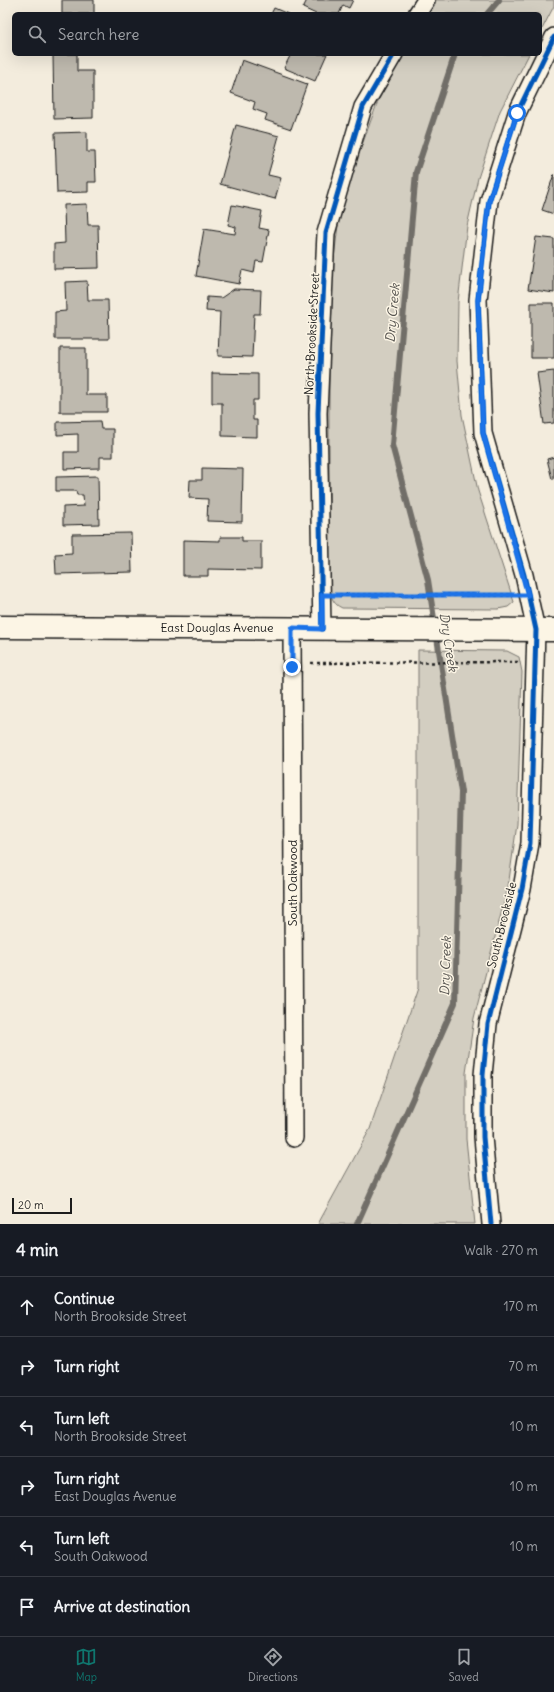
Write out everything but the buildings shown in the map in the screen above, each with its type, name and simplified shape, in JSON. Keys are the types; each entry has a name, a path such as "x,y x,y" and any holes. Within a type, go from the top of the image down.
{"main road":[{"name":"East Douglas Avenue","path":"0,627 545,630"}],"street":[{"path":"418,12 426,0"},
{"path":"545,630 528,595 483,433 478,300 489,201 517,113 549,60 554,37"},
{"name":"North Brookside Street","path":"322,629 318,413 326,233 363,107 393,56"},
{"name":"South Oakwood","path":"292,628 294,1138"},
{"name":"South Brookside","path":"491,1224 483,1137 483,1075 488,1024 522,889 530,843 536,661 545,630"}],"path":[{"path":"322,595 528,595"},
{"path":"292,663 536,661"}],"shaded area":[{"path":"436,0 554,0 554,6 542,29 542,12 428,12"},
{"path":"402,56 528,56 500,111 478,178 467,226 458,302 457,361 462,415 478,491 514,602 508,607 498,609 342,608 336,604 330,591 329,339 333,267 339,217 354,167 378,101"},
{"path":"418,650 507,651 519,657 522,672 517,824 508,887 474,1018 466,1073 466,1139 475,1224 318,1224 370,1129 418,988"}],"waterway":[{"name":"Dry Creek","path":"489,12 499,0"},
{"name":"Dry Creek","path":"357,1224 455,1003 461,792 428,580 392,445 416,172 454,56"}],"cycle path":[{"path":"491,1224 483,1137 483,1075 488,1024 522,889 530,843 536,630 524,575 483,433 478,300 489,201 517,113 554,37"},
{"path":"322,629 318,413 326,233 363,107 393,56"}],"route":[{"path":"292,667 292,628 322,629 322,595 528,595 524,575 483,433 478,300 489,201 517,113"}]}
